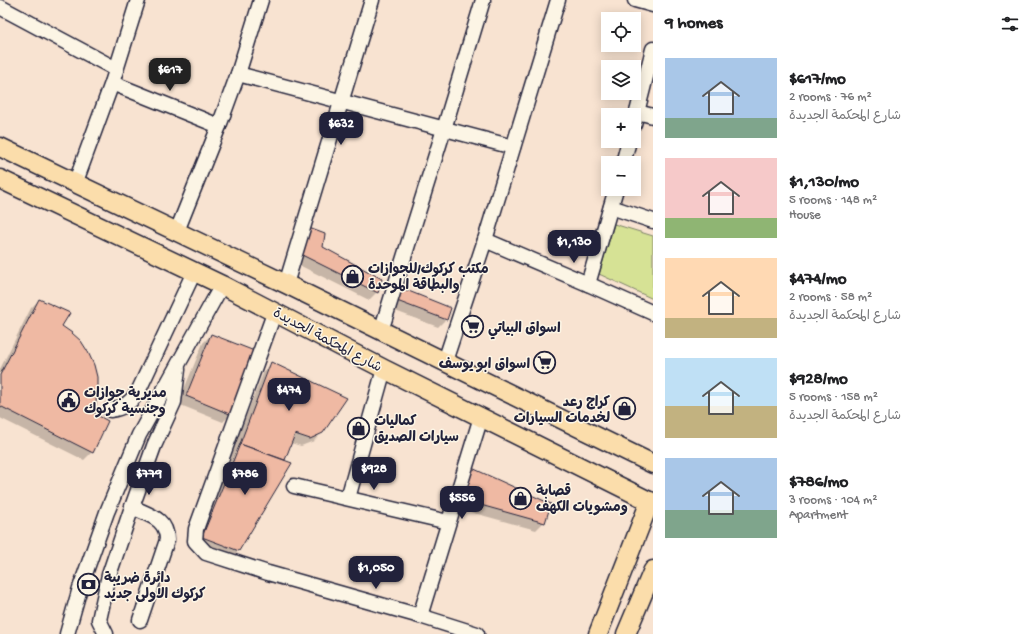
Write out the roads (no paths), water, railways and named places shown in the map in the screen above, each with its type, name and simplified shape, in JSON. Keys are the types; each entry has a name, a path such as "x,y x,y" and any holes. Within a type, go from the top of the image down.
{"main road":[{"name":"شارع المحكمة الجديدة","path":"0,147 445,361 653,464"},
{"name":"شارع المحكمة الجديدة","path":"0,179 275,311 384,369 652,502"},
{"path":"598,634 652,502"},
{"path":"626,634 653,570"}],"street":[{"path":"75,184 112,83 138,0"},
{"path":"177,231 220,126 261,0"},
{"path":"286,284 372,0"},
{"path":"381,331 483,0"},
{"path":"445,361 485,240 558,0"},
{"path":"635,0 653,5"},
{"path":"0,7 116,69"},
{"path":"638,108 653,49"},
{"path":"238,74 513,147"},
{"path":"112,83 220,126"},
{"path":"641,117 653,116"},
{"path":"588,284 614,196"},
{"path":"611,207 653,222"},
{"path":"485,240 653,313"},
{"path":"110,410 118,409 127,404 137,394 194,272"},
{"path":"67,634 80,588 106,512 139,435 222,285"},
{"path":"275,311 196,529 195,541 206,553 268,573 420,616 477,634"},
{"path":"106,634 99,620 109,575 154,446 174,402 179,362"},
{"path":"348,498 384,369"},
{"path":"420,616 481,417"},
{"path":"294,486 448,522"},
{"path":"132,507 162,523 167,534 167,540 140,620"}],"place":[{"name":"مكتب كركوك/للجوازات والبطاقة الموحدة","path":"352,276"},
{"name":"اسواق البياتي","path":"472,327"},
{"name":"اسواق ابو يوسف","path":"545,363"},
{"name":"مديرية جوازات وجنسية كركوك","path":"68,400"},
{"name":"كراج رعد لخدمات السيارات","path":"625,409"},
{"name":"كماليات سيارات الصديق","path":"359,428"},
{"name":"قصابة ومشويات الكهف","path":"520,498"},
{"name":"دائرة ضريبة كركوك الاولی جدید","path":"89,585"}]}
